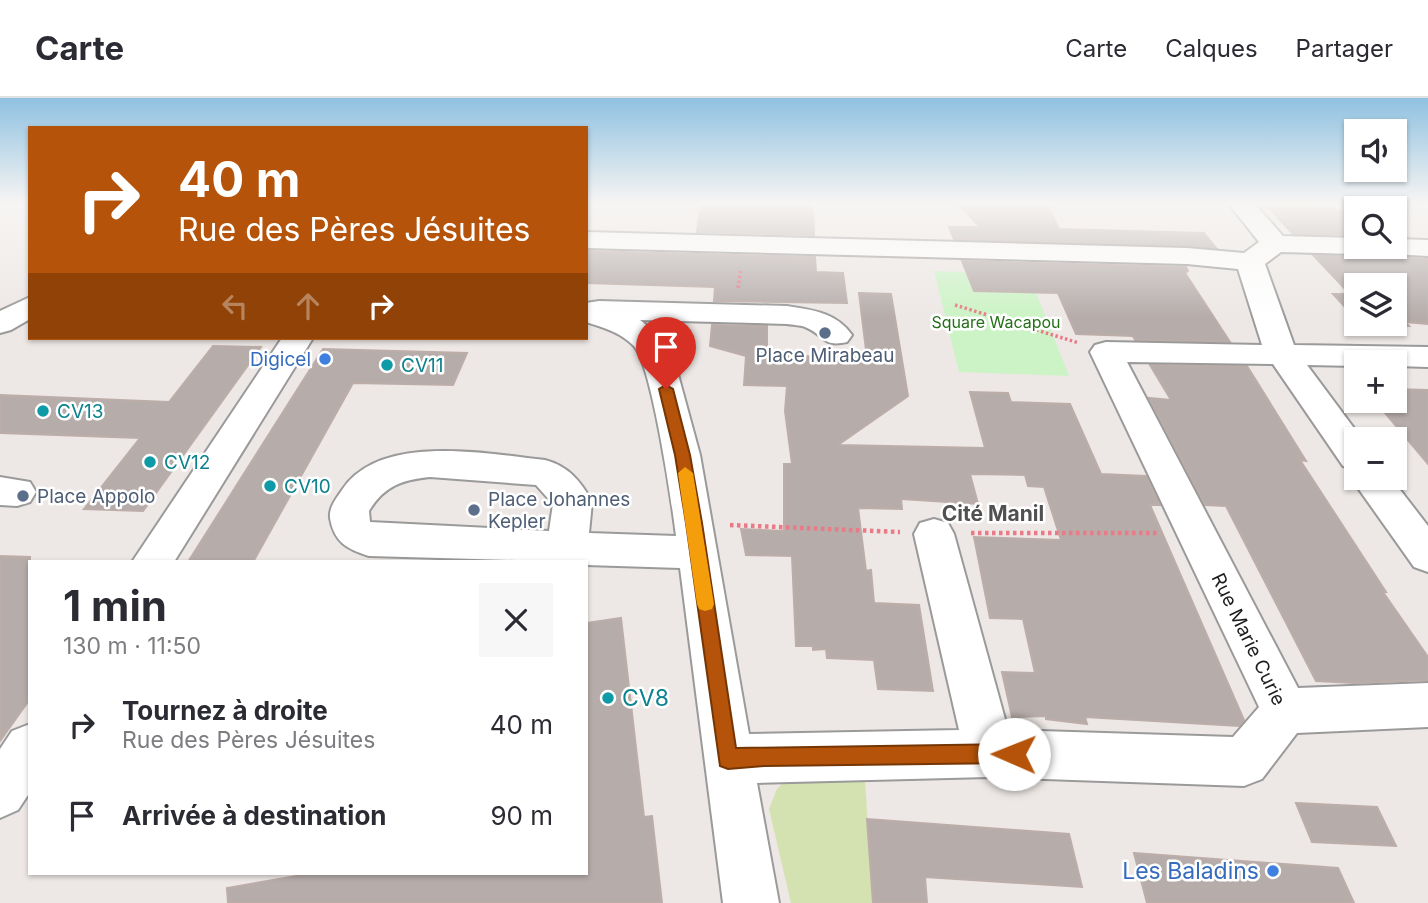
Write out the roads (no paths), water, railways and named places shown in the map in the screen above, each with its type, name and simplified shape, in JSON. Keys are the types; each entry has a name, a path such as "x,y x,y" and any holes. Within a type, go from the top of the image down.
{"street":[{"path":"710,242 1187,256 1250,262 1275,244 1344,246"},
{"path":"1407,248 1428,248"},
{"path":"1250,262 1281,353 1344,440"},
{"path":"0,324 28,307"},
{"path":"588,311 787,314 815,319 836,335"},
{"path":"588,312 628,326 650,344 660,367 682,455 751,903"},
{"path":"153,560 297,340"},
{"name":"Rue Marie Curie","path":"728,759 989,753 1244,762 1285,710 1106,352 1281,353"},
{"path":"1281,353 1428,357"},
{"path":"567,547 573,502 560,484 545,473 428,462 376,477 368,482 349,511 352,531 369,540 698,553"},
{"path":"1380,490 1428,556"},
{"path":"934,534 989,753"},
{"path":"1285,710 1428,705"},
{"path":"0,792 28,751"}],"place":[{"name":"Place Mirabeau","path":"825,333"},
{"name":"Digicel","path":"325,359"},
{"name":"CV11","path":"387,365"},
{"name":"CV13","path":"43,411"},
{"name":"CV12","path":"150,462"},
{"name":"CV10","path":"270,486"},
{"name":"Place Appolo","path":"23,496"},
{"name":"Place Johannes Kepler","path":"474,510"},
{"name":"CV8","path":"608,698"},
{"name":"Les Baladins","path":"1273,871"}],"district":[{"name":"Cité Manil","path":"993,514"}],"park label":[{"name":"Square Wacapou","path":"996,322"}]}
